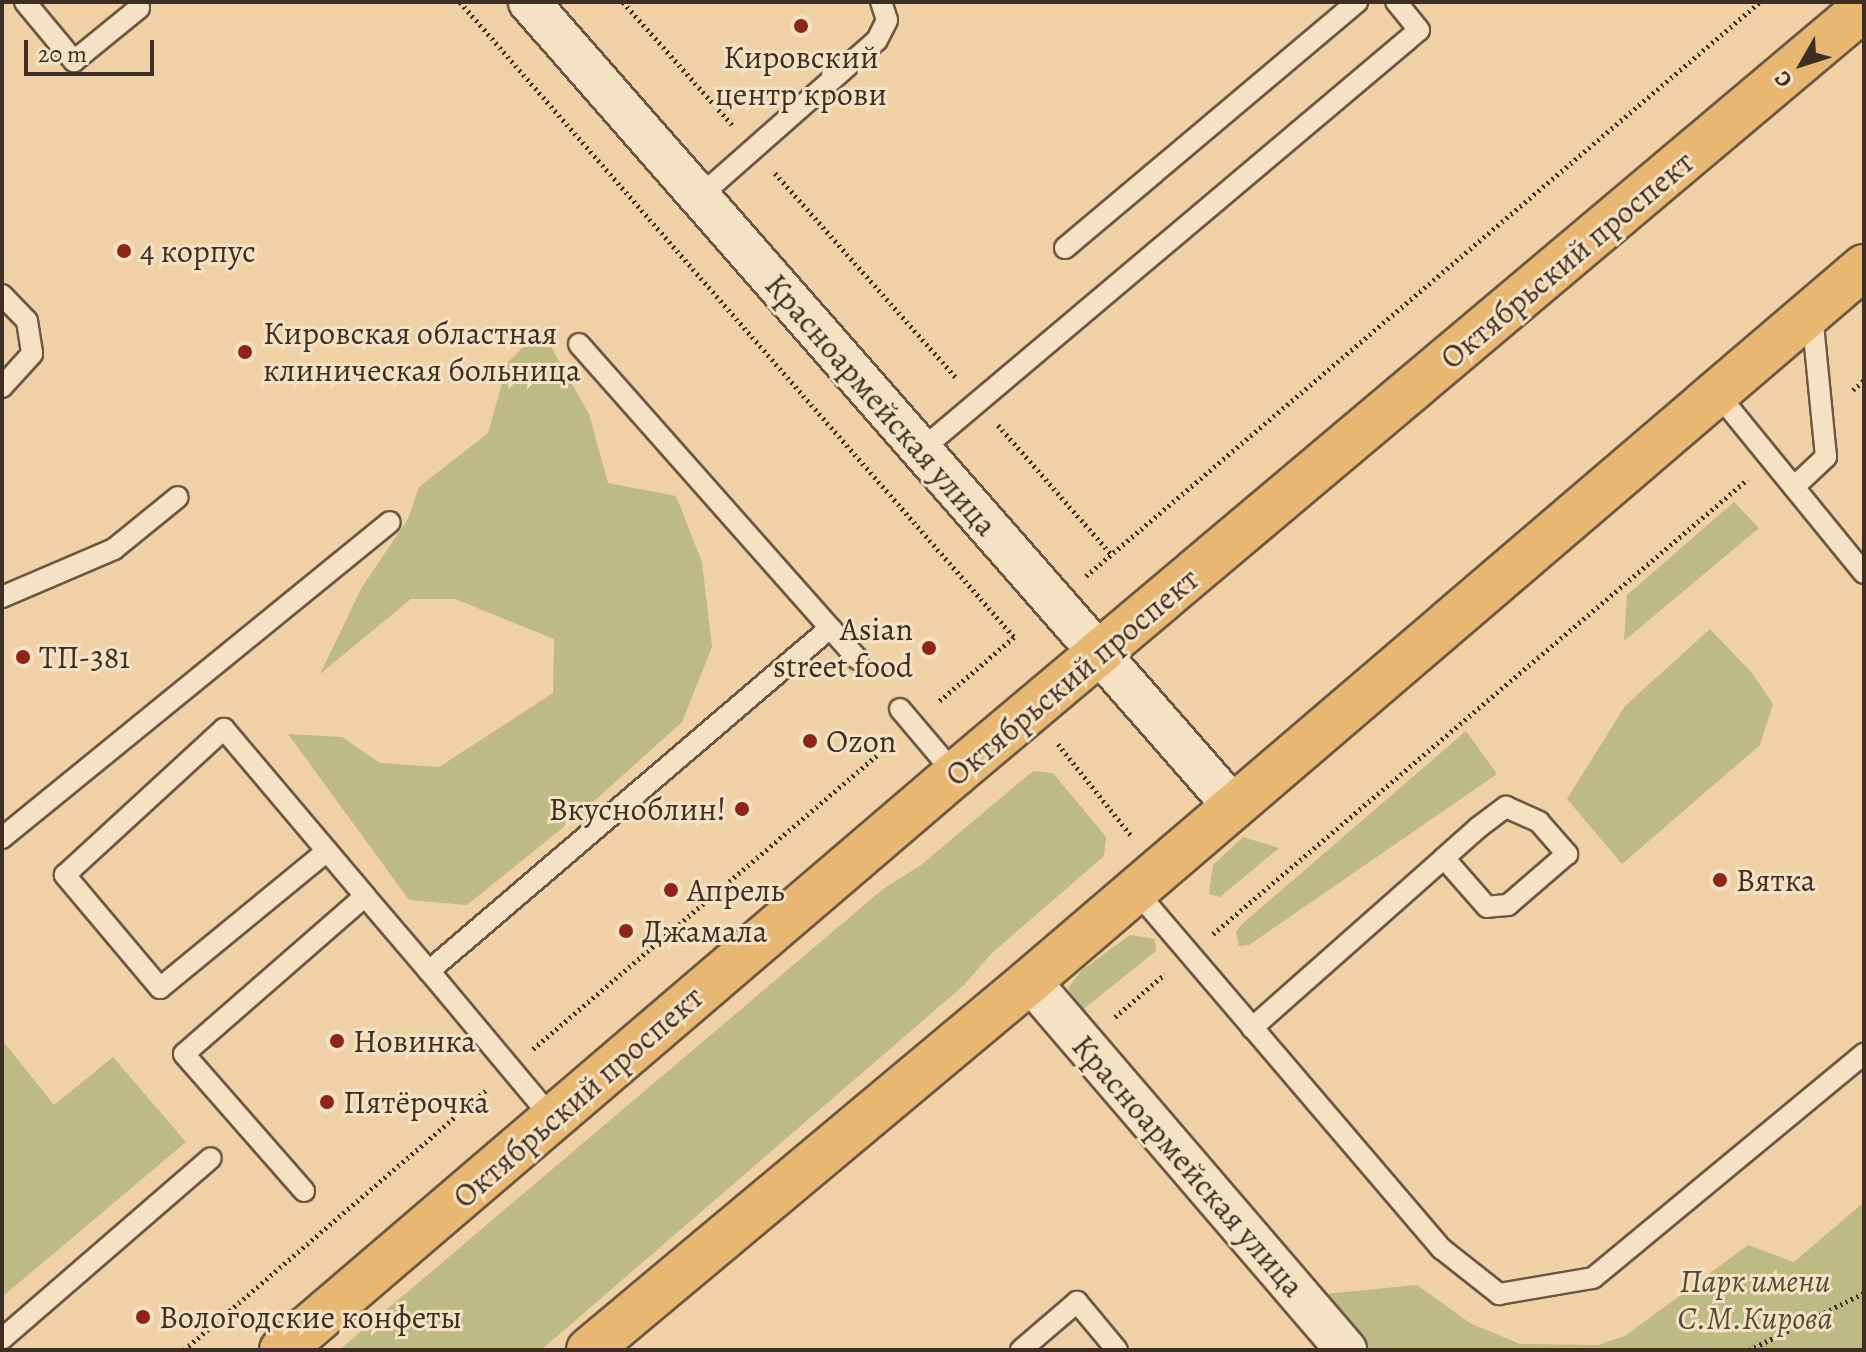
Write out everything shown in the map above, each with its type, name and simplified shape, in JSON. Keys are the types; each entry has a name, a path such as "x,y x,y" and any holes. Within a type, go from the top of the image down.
{"main road":[{"name":"Октябрьский проспект","path":"282,1350 955,774 1100,655 1864,8"},
{"path":"589,1350 1136,891 1864,267"}],"street":[{"name":"Красноармейская улица","path":"529,2 1234,807"},
{"name":"Красноармейская улица","path":"1030,981 1337,1347"}],"lane":[{"path":"25,2 74,61 139,8"},
{"path":"699,197 877,40 887,20 881,2"},
{"path":"1065,248 1357,2"},
{"path":"921,450 1419,30 1396,2"},
{"path":"2,295 27,321 32,354 2,387"},
{"path":"1794,487 1826,457 1812,312"},
{"path":"579,344 858,659"},
{"path":"1717,393 1864,573"},
{"path":"2,597 114,549 178,497"},
{"path":"2,838 390,522"},
{"path":"429,971 830,628"},
{"path":"906,717 955,774"},
{"path":"327,851 160,988 65,875 224,729 429,971 552,1118"},
{"path":"1252,1028 1444,858 1506,807 1539,822 1567,854 1508,905 1487,907 1444,858"},
{"path":"1136,891 1442,1249 1499,1294 1593,1278 1864,1054"},
{"path":"304,1191 184,1054 365,896"},
{"path":"2,1339 211,1158"},
{"path":"1021,1350 1077,1302 1117,1350"}],"path":[{"path":"184,1350 510,1069 906,717 1014,637 460,2"},
{"path":"623,2 1111,554"},
{"path":"1083,579 1760,2"},
{"path":"1822,416 1864,380"},
{"path":"1084,1043 1771,459"},
{"path":"1058,744 1133,839"},
{"path":"1749,1350 1864,1293"}],"green space":[{"path":"541,329 589,414 608,483 676,496 702,562 712,647 682,722 581,813 467,905 409,900 288,734 342,737 380,763 439,767 553,693 554,639 455,599 411,599 320,674 362,587 408,519 419,487 488,433 508,362"},
{"path":"1734,502 1759,528 1624,641 1627,595"},
{"path":"1710,629 1752,673 1773,704 1760,745 1622,864 1567,799 1625,706"},
{"path":"1466,731 1497,774 1249,945 1239,946 1236,932 1242,924"},
{"path":"1033,771 1053,773 1106,837 1104,856 991,954 963,986 541,1350 339,1350 883,889 921,865"},
{"path":"1243,837 1279,848 1220,897 1209,894 1213,865"},
{"path":"1130,935 1155,939 1156,951 1080,1012 1068,988 1082,970"},
{"path":"2,1040 54,1105 113,1057 186,1142 2,1297"},
{"name":"Парк имени С.М.Кирова","path":"1864,1202 1864,1350 1372,1350 1324,1294 1417,1285 1470,1323 1520,1344 1598,1345 1625,1336 1748,1245 1794,1262"}],"place":[{"name":"Кировский центр крови","path":"801,26"},
{"name":"4 корпус","path":"124,251"},
{"name":"Кировская областная клиническая больница","path":"245,352"},
{"name":"Asian street food","path":"929,648"},
{"name":"ТП-381","path":"23,657"},
{"name":"Ozon","path":"810,741"},
{"name":"Вкусноблин!","path":"742,809"},
{"name":"Вятка","path":"1720,880"},
{"name":"Апрель","path":"671,890"},
{"name":"Джамала","path":"626,931"},
{"name":"Новинка","path":"337,1041"},
{"name":"Пятёрочка","path":"327,1102"},
{"name":"Вологодские конфеты","path":"143,1317"}]}
